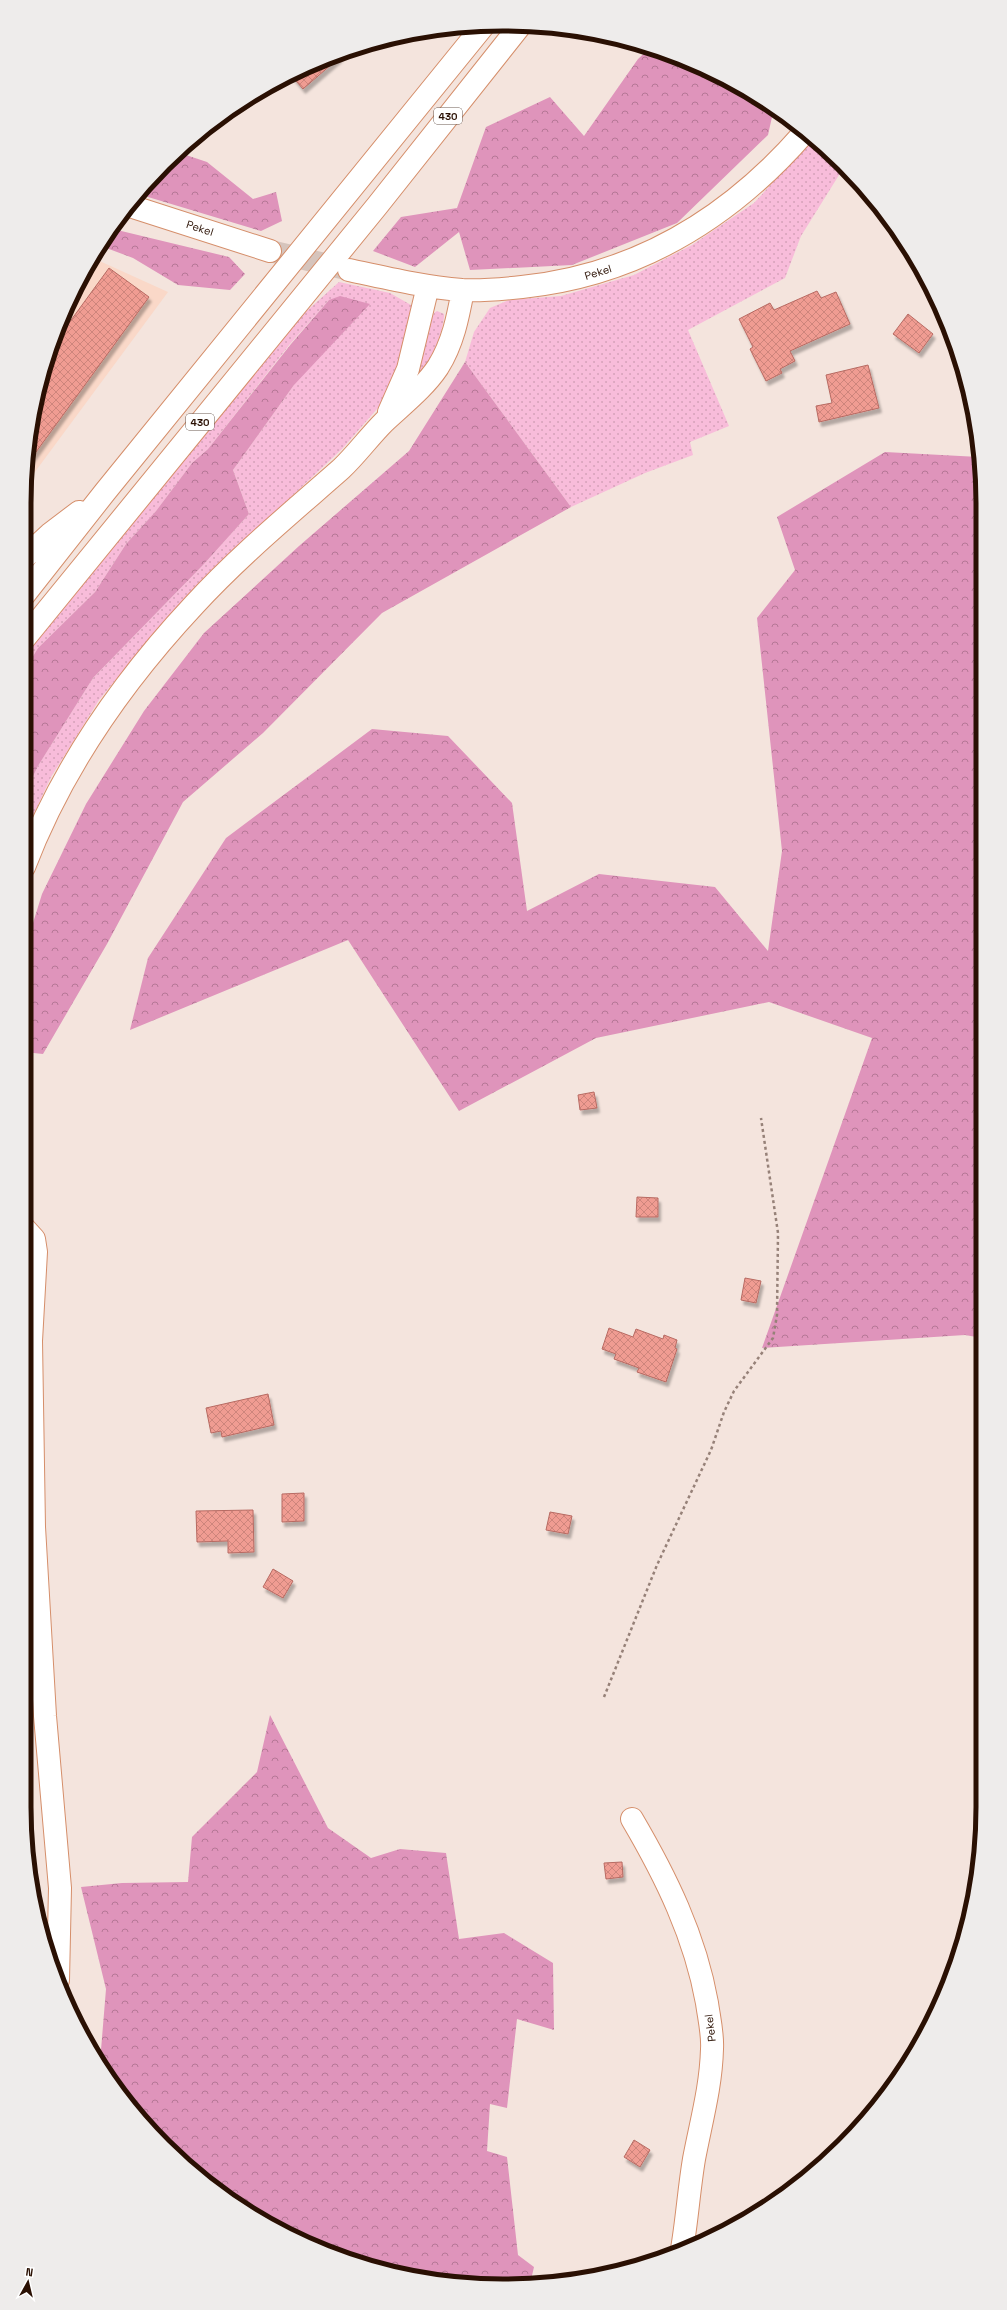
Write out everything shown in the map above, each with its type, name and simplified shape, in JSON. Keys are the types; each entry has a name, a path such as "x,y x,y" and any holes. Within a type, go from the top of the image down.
{"main road":[{"name":"430","path":"31,630 377,206 516,31"},
{"name":"430","path":"31,586 105,492 478,32"},
{"name":"Pekel","path":"349,270 428,286 463,290 544,284 591,275 648,255 699,227 746,192 801,137"},
{"name":"Pekel","path":"136,208 270,251"},
{"path":"383,423 408,370 428,286"},
{"path":"31,849 39,829 65,781 100,722 148,658 194,604 284,518 342,467 383,423 415,393 437,368 453,336 463,290"},
{"path":"31,552 50,534 105,492"},
{"path":"31,1236 34,1239 36,1252 31,1349 33,1504 45,1716 60,1888 58,1964"},
{"name":"Pekel","path":"632,1819 661,1867 684,1919 700,1972 710,2019 712,2048 710,2079 694,2160 683,2243"}],"path":[{"path":"604,1697 657,1564 711,1450 724,1412 734,1391 772,1338 777,1315 778,1232 762,1118"}],"shaded area":[{"path":"809,143 841,172 801,236 785,278 688,330 729,426 690,442 693,455 645,473 571,507 465,362 474,332 490,308 509,300 561,296 634,275 692,245 754,203"},
{"path":"98,260 168,292 32,476 35,442 47,381 67,323"},
{"path":"339,282 390,293 411,305 411,318 400,368 384,401 342,449 210,573 160,626 99,700 51,777 31,820 31,780 38,766 93,678 204,564 249,514 233,470 294,385 329,300 290,344 208,449 192,463 156,511 126,544 95,592 38,648 31,660 31,647 300,317"},
{"path":"437,311 444,314 442,328 428,363 419,373 416,372 418,356 434,313"}],"green space":[{"path":"645,53 684,67 740,94 772,116 768,135 677,223 572,265 470,270 459,232 415,267 373,251 401,217 457,208 486,127 550,97 584,136 638,59"},
{"path":"185,155 207,162 253,199 276,192 282,221 261,231 145,196 169,169"},
{"path":"119,230 229,257 245,274 230,290 178,285 133,258 106,248"},
{"path":"340,296 370,304 294,385 233,470 249,514 204,564 93,678 38,766 31,780 31,660 38,648 95,592 126,544 156,511 192,463 208,449 291,344 329,300"},
{"path":"465,362 571,507 382,613 263,733 183,802 107,944 43,1054 31,1053 31,929 42,894 86,804 144,711 204,633 299,546 409,451"},
{"path":"885,452 973,457 976,504 976,1337 965,1335 762,1348 872,1038 769,1002 596,1038 459,1111 348,940 130,1030 148,958 226,838 372,729 448,736 512,803 527,911 599,874 715,887 768,951 782,851 757,618 795,570 777,517"},
{"path":"270,1715 328,1828 371,1858 400,1849 446,1853 459,1939 504,1933 553,1963 554,2030 517,2019 507,2108 490,2104 487,2151 507,2157 518,2255 534,2267 531,2278 473,2278 442,2275 381,2263 323,2243 267,2216 216,2181 169,2141 129,2094 101,2053 106,1989 81,1887 122,1883 188,1882 192,1837 257,1772"}],"building":[{"path":"333,63 303,89 295,80"},
{"path":"109,268 149,297 34,455 40,411 47,381 65,329"},
{"path":"817,291 821,298 836,292 850,324 790,351 795,361 780,369 782,373 766,381 750,349 753,347 739,319 770,303 774,310"},
{"path":"908,314 933,334 919,353 893,334"},
{"path":"868,365 879,408 819,422 816,406 832,403 826,375"},
{"path":"594,1092 597,1108 580,1110 578,1095"},
{"path":"637,1197 658,1198 658,1217 636,1217"},
{"path":"745,1278 761,1281 756,1303 741,1300"},
{"path":"609,1328 633,1337 636,1329 663,1339 664,1335 677,1340 675,1348 677,1349 666,1382 637,1372 639,1368 614,1359 616,1354 602,1349"},
{"path":"268,1394 274,1425 222,1437 221,1431 211,1433 206,1408"},
{"path":"304,1493 304,1521 282,1522 282,1494"},
{"path":"253,1510 254,1552 228,1553 228,1541 197,1542 196,1511"},
{"path":"550,1512 572,1516 568,1534 546,1530"},
{"path":"273,1569 293,1581 283,1598 263,1587"},
{"path":"622,1862 623,1877 606,1879 604,1863"},
{"path":"634,2140 650,2150 640,2167 624,2157"}],"tunnel":[{"path":"270,251 346,269"}]}
